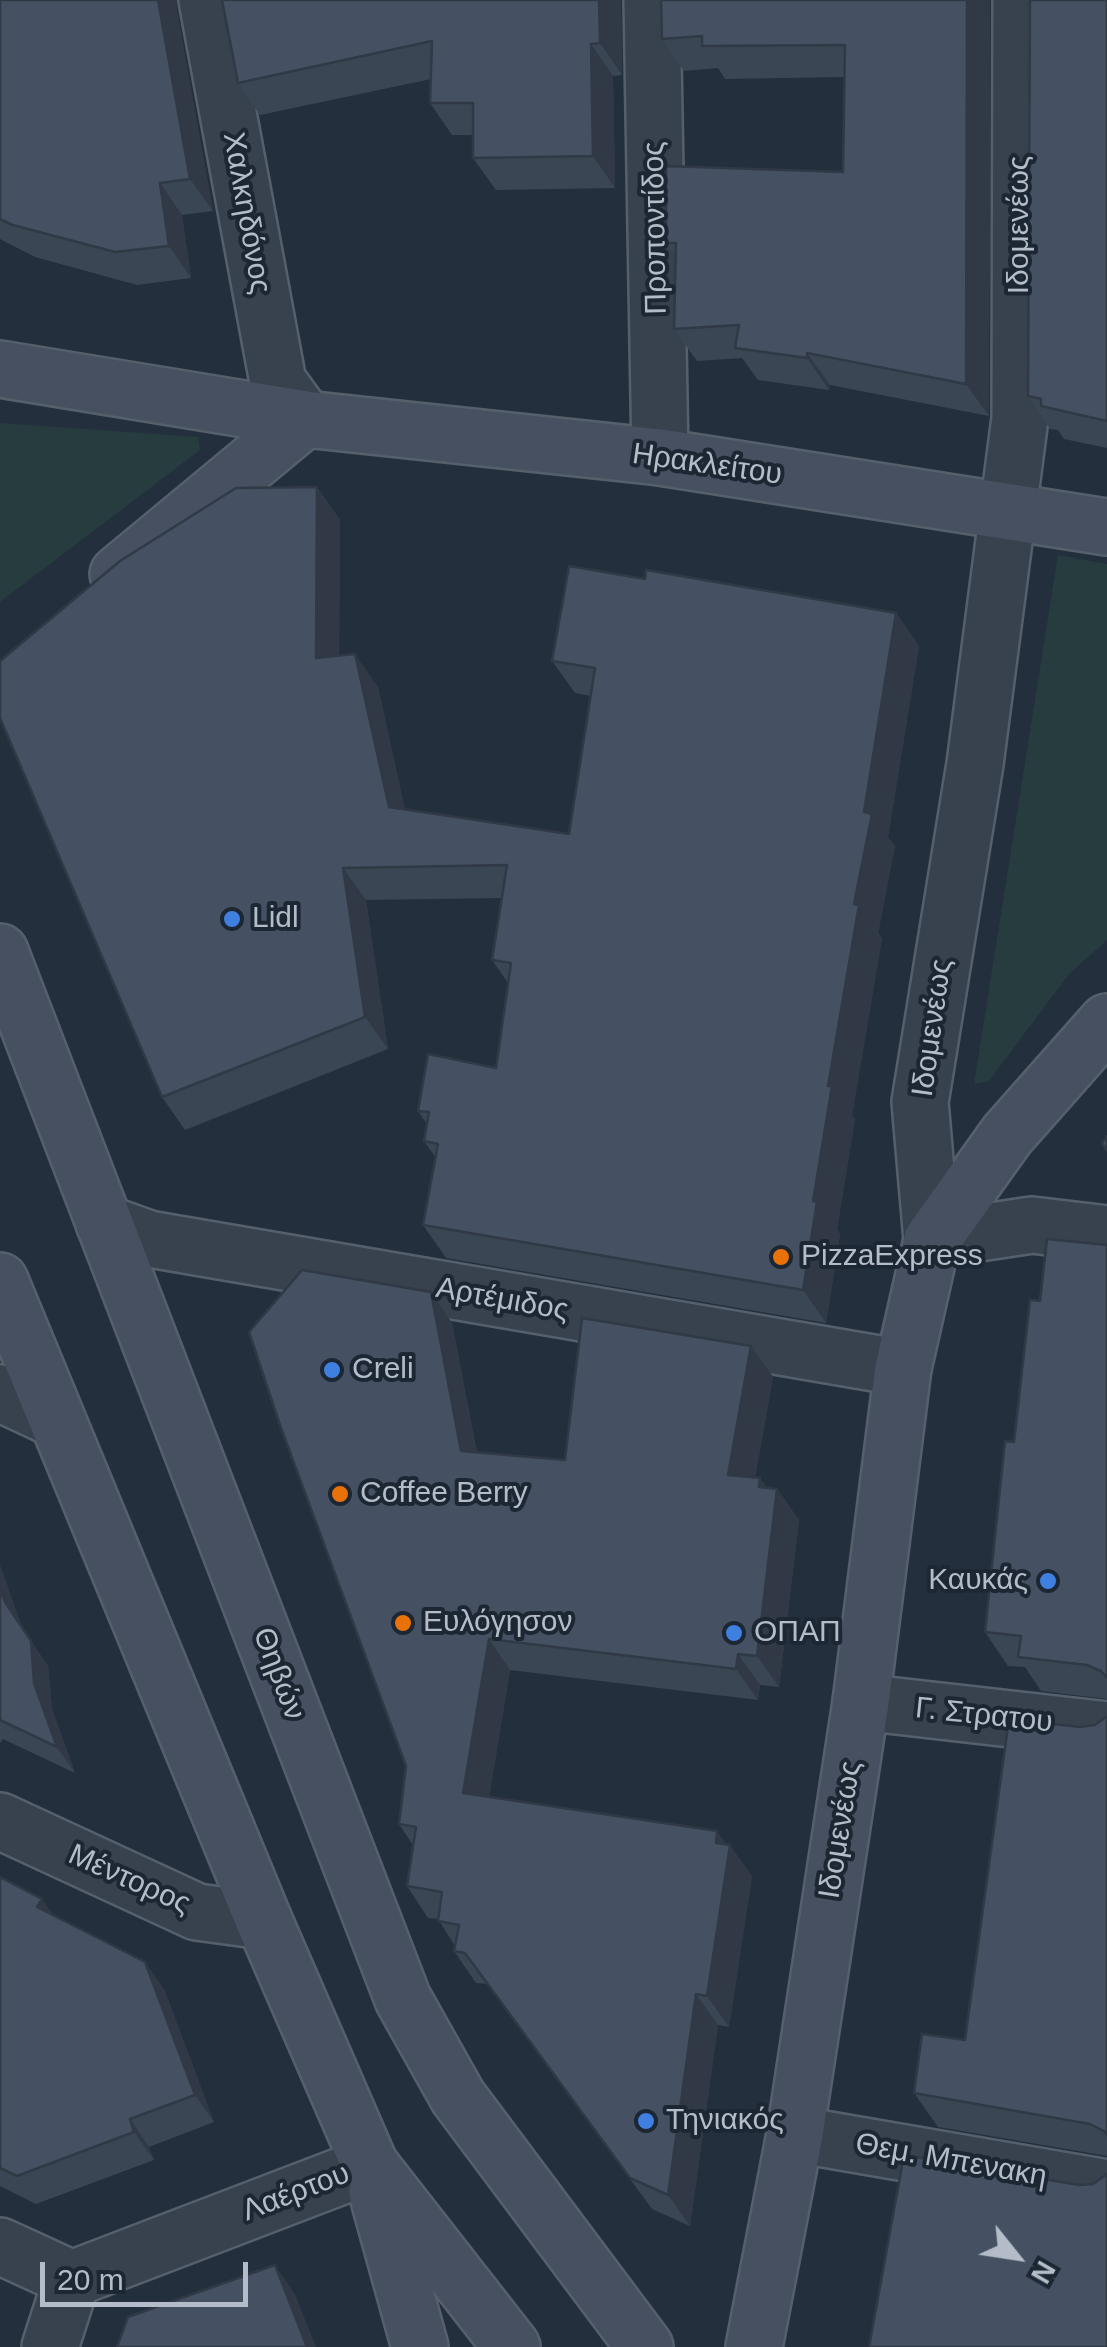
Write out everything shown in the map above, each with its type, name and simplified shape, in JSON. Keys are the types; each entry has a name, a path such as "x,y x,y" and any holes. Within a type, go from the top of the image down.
{"main road":[{"name":"Ηρακλείτου","path":"0,369 304,419 660,456 1107,527"},
{"path":"76,609 304,419"},
{"name":"Θηβών","path":"0,952 403,1999 458,2096 646,2347"},
{"path":"932,1240 1007,1134 1107,1022"},
{"name":"Ιδομενέως","path":"754,2347 795,2134 861,1702 903,1368 932,1240"},
{"path":"0,1282 264,1921 370,2164 420,2347"},
{"path":"370,2164 512,2347"}],"street":[{"name":"Χαλκηδόνος","path":"208,0 278,382 304,419"},
{"name":"Προποντίδος","path":"652,0 660,456"},
{"name":"Ιδομενέως","path":"932,1240 920,1102 975,764 1020,418 1021,0"},
{"name":"Αρτέμιδος","path":"104,1223 148,1239 903,1368"},
{"path":"932,1240 1032,1225 1107,1234"},
{"path":"0,1393 55,1419"},
{"name":"Γ. Στρατου","path":"861,1702 1107,1730"},
{"name":"Μέντορος","path":"0,1821 197,1912 264,1921"},
{"name":"Θεμ. Μπενακη","path":"795,2134 1107,2188"},
{"name":"Λαέρτου","path":"72,2279 370,2164"},
{"path":"0,2246 72,2279 50,2347"}],"green space":[{"path":"0,423 198,437 200,450 0,602"},
{"path":"1058,555 1107,564 1107,940 1069,974 989,1081 974,1084"}],"building":[{"path":"0,0 158,0 190,179 160,183 169,246 115,252 0,219"},
{"path":"222,0 599,0 600,43 591,44 593,156 473,158 473,103 430,103 432,41 238,83"},
{"path":"661,0 967,0 966,384 807,353 807,358 735,348 739,325 674,329 676,243 666,243 666,166 843,172 845,45 702,46 702,36 662,39"},
{"path":"1030,0 1107,0 1107,421 1041,406 1041,399 1028,396"},
{"path":"317,487 316,658 355,654 389,807 569,834 595,668 552,661 569,566 645,579 646,570 896,613 864,812 872,814 854,904 859,905 828,1086 832,1086 803,1290 423,1225 438,1144 424,1141 429,1112 418,1111 428,1054 496,1068 511,963 492,960 507,865 343,868 365,1017 162,1097 0,718 0,661 120,561 236,488"},
{"path":"1047,1239 1107,1245 1107,1678 1087,1665 1018,1657 1021,1636 985,1632 1005,1441 1014,1442 1030,1300 1040,1301"},
{"path":"302,1270 431,1292 461,1451 565,1460 582,1318 751,1346 728,1475 760,1478 759,1487 777,1489 757,1656 738,1654 736,1669 489,1639 463,1793 717,1831 716,1843 730,1845 707,1996 696,1994 668,2195 630,2178 465,1953 454,1951 459,1925 438,1921 442,1892 407,1886 416,1827 399,1824 406,1766 249,1332"},
{"path":"0,1589 31,1641 34,1683 57,1747 0,1720"},
{"path":"1107,1716 1107,2135 1090,2124 914,2093 922,2034 965,2040 1009,1719 1080,1727 1095,1725"},
{"path":"0,1877 42,1899 37,1907 145,1962 195,2095 130,2119 134,2132 17,2176 0,2168"},
{"path":"904,2155 1079,2185 1093,2184 1107,2174 1107,2347 869,2347"},
{"path":"275,2265 307,2347 117,2347 128,2317"}],"place":[{"name":"Lidl","path":"232,919"},
{"name":"PizzaExpress","path":"781,1257"},
{"name":"Creli","path":"332,1370"},
{"name":"Coffee Berry","path":"340,1494"},
{"name":"Καυκάς","path":"1048,1581"},
{"name":"Ευλόγησον","path":"403,1623"},
{"name":"ΟΠΑΠ","path":"734,1633"},
{"name":"Τηνιακός","path":"646,2121"}]}
